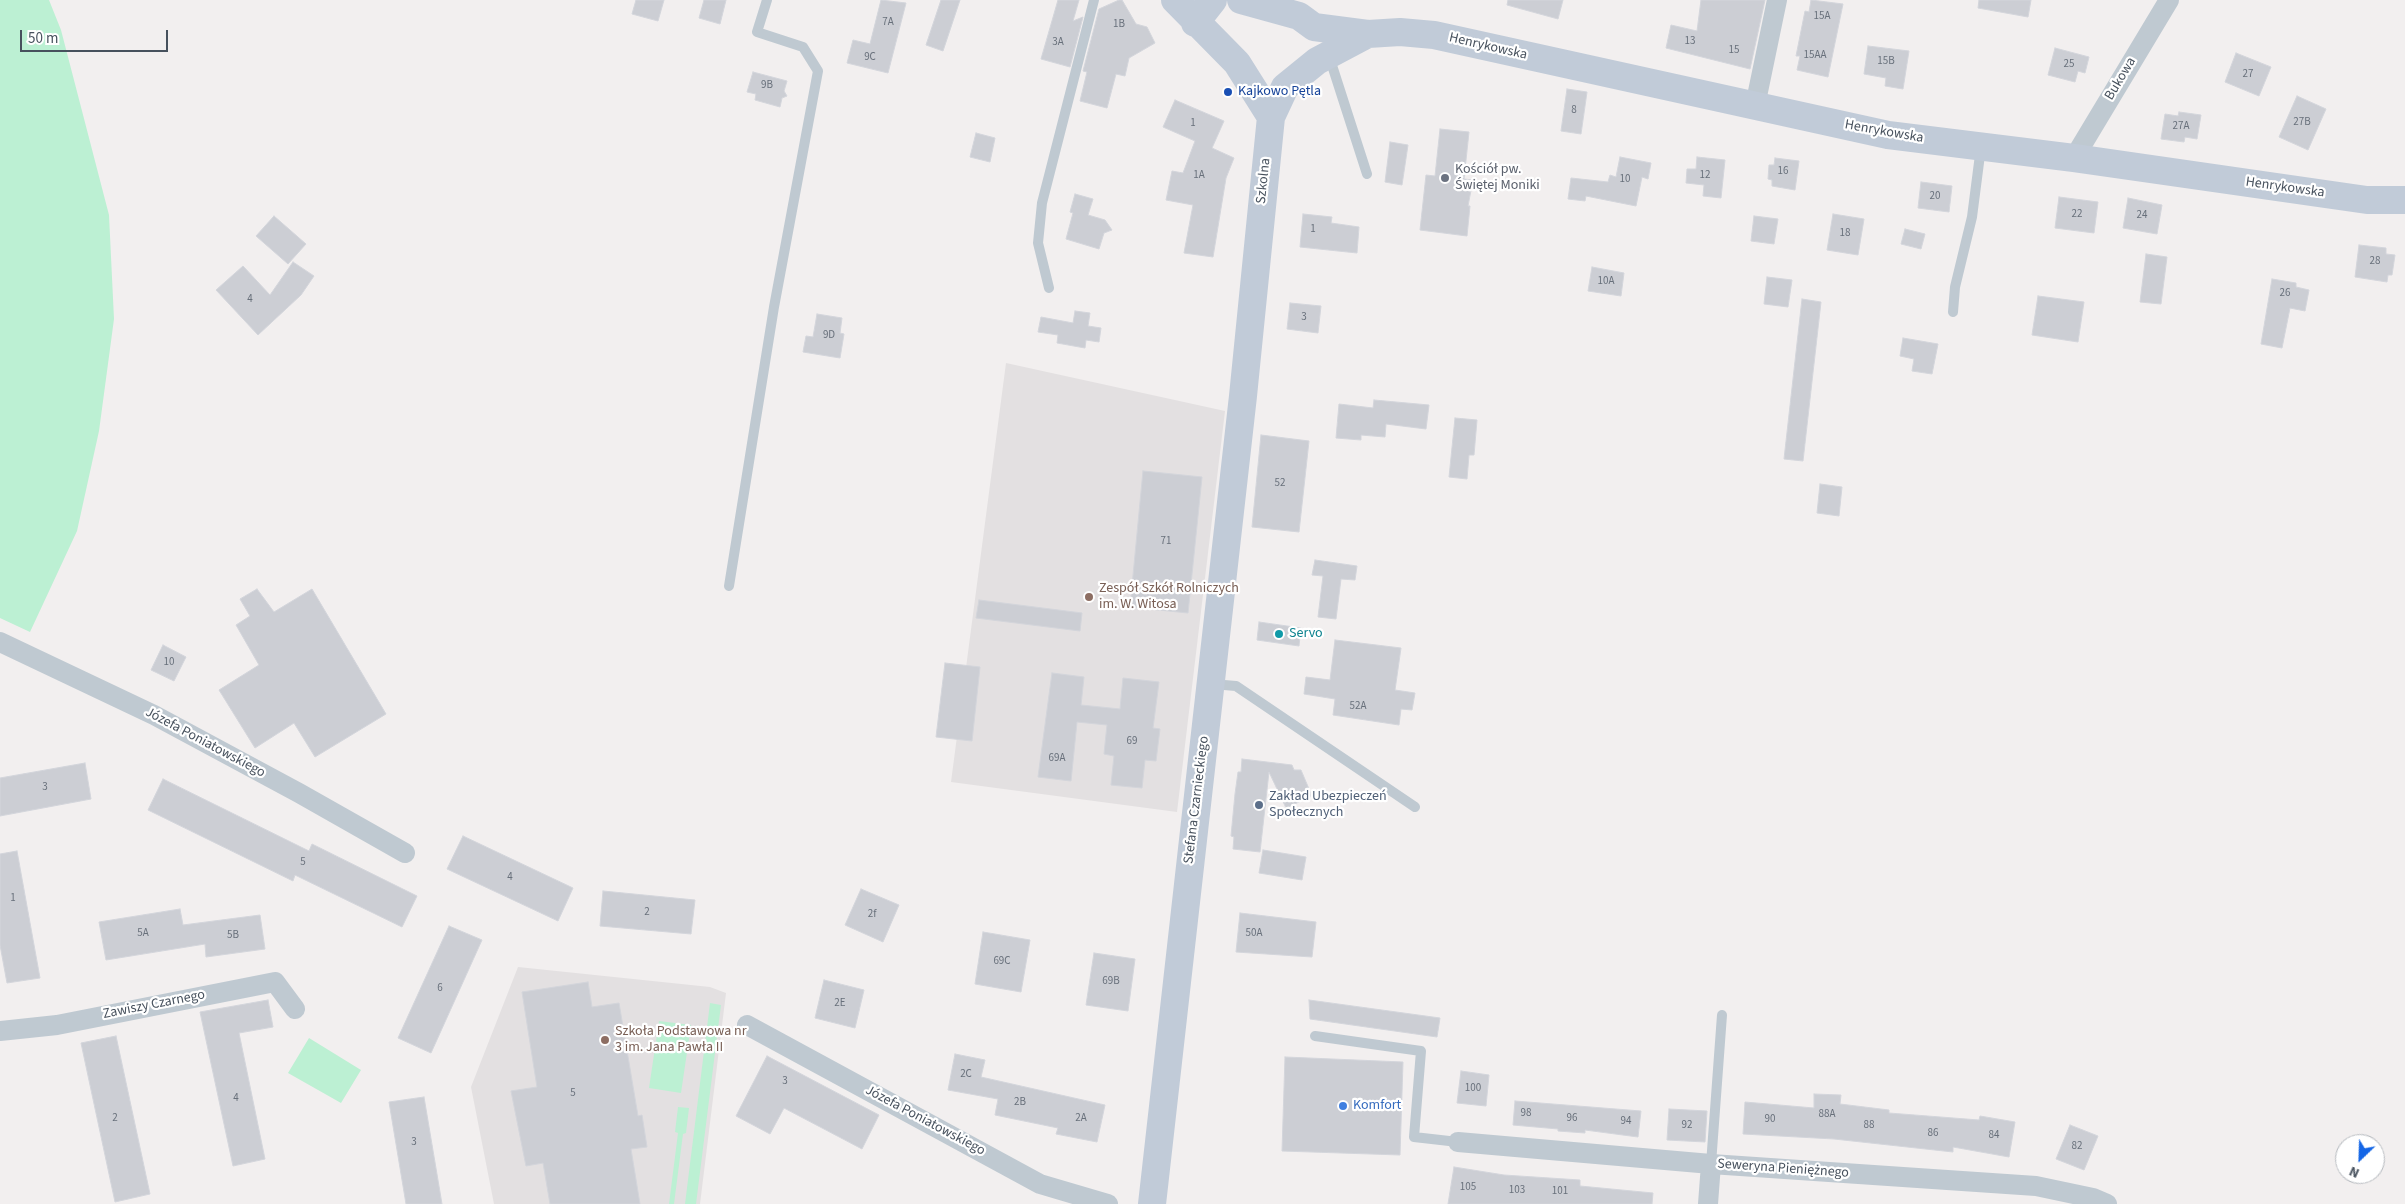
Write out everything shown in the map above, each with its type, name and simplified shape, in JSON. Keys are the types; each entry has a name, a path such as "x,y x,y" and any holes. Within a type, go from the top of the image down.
{"street":[{"path":"1175,0 1237,63 1270,117"},
{"path":"1196,23 1213,0"},
{"name":"Henrykowska","path":"1241,0 1300,16 1314,27 1368,34 1400,32 1434,35 1888,135 2074,158 2368,200 2405,200"},
{"path":"1755,106 1777,0"},
{"name":"Bukowa","path":"2074,158 2169,0"},
{"path":"1314,27 1323,58"},
{"name":"Henrykowska","path":"1270,117 1284,87 1323,58 1368,34"},
{"path":"1237,63 1284,87"},
{"name":"Szkolna","path":"1243,396 1270,117"},
{"name":"Stefana Czarnieckiego","path":"1152,1204 1243,396"},
{"name":"Józefa Poniatowskiego","path":"0,642 154,715 299,793 405,853"},
{"name":"Zawiszy Czarnego","path":"0,1031 57,1025 275,982 295,1009"},
{"name":"Józefa Poniatowskiego","path":"747,1025 1040,1184 1108,1204"},
{"name":"Seweryna Pieniężnego","path":"1458,1142 1711,1164 2036,1186 2093,1198 2107,1204"},
{"path":"1708,1204 1711,1164"}],"lane":[{"path":"729,586 774,307 818,71 803,47 757,32 767,0"},
{"path":"1049,288 1038,243 1042,203 1094,0"},
{"path":"1323,58 1367,174"},
{"path":"1953,312 1955,287 1972,217 1981,146"},
{"path":"1211,684 1236,686 1415,807"},
{"path":"1711,1164 1722,1015"},
{"path":"1315,1036 1421,1051 1414,1137 1458,1142"}],"shaded area":[{"name":"Zespół Szkół Rolniczych im. W. Witosa","path":"1006,363 1225,411 1177,812 951,782"},
{"name":"Szkoła Podstawowa nr 3 im. Jana Pawła II","path":"518,967 710,987 726,993 700,1204 494,1204 471,1087"}],"green space":[{"path":"0,0 49,0 61,30 109,215 114,319 99,431 77,531 30,632 0,618"},
{"path":"710,1003 721,1005 696,1204 685,1204"},
{"path":"659,1021 691,1025 681,1093 649,1088"},
{"path":"309,1038 361,1070 341,1103 288,1073"},
{"path":"678,1107 689,1108 686,1133 683,1134 674,1204 669,1204 678,1133 675,1132"}],"building":[{"path":"636,0 664,0 658,21 632,14"},
{"path":"704,0 726,0 720,24 699,18"},
{"path":"881,0 906,3 888,73 847,63 853,40 870,44"},
{"path":"941,0 960,0 943,51 926,45"},
{"path":"1058,0 1079,0 1073,21 1083,17 1070,67 1041,59"},
{"path":"1122,0 1136,24 1147,27 1155,43 1129,58 1125,76 1116,74 1107,108 1080,101 1087,72 1083,71 1099,9"},
{"path":"1508,0 1563,0 1558,19 1507,5"},
{"path":"1701,0 1765,0 1750,69 1666,48 1671,25 1697,31"},
{"path":"1811,0 1843,4 1828,77 1797,70 1800,56 1796,56 1805,11 1809,12"},
{"path":"1979,0 2031,0 2028,17 1978,8"},
{"path":"1868,46 1909,51 1903,89 1885,86 1886,78 1864,74"},
{"path":"2055,48 2089,57 2085,73 2078,71 2075,82 2048,75"},
{"path":"2236,53 2271,67 2259,96 2225,82"},
{"path":"753,72 787,81 784,91 787,96 782,98 780,107 755,100 756,94 747,92"},
{"path":"1567,89 1587,92 1581,134 1561,131"},
{"path":"2297,96 2326,109 2308,150 2279,137"},
{"path":"1175,100 1224,121 1212,148 1234,158 1226,178 1213,257 1184,253 1193,205 1166,200 1172,171 1183,173 1195,141 1163,127"},
{"path":"2179,112 2201,115 2197,139 2185,137 2184,142 2161,139 2165,114 2178,116"},
{"name":"Kościół pw. Świętej Moniki","path":"1440,129 1469,132 1464,179 1473,180 1468,206 1470,206 1467,236 1420,230 1426,175 1435,176"},
{"path":"976,133 995,138 990,162 970,157"},
{"path":"1390,142 1408,145 1402,185 1385,182"},
{"path":"1620,157 1651,163 1648,179 1642,177 1636,206 1586,196 1585,201 1568,199 1571,178 1608,182 1610,175 1616,177"},
{"path":"1697,157 1725,160 1721,198 1703,196 1704,185 1686,183 1687,169 1696,169"},
{"path":"1775,158 1799,161 1795,190 1772,186 1772,180 1768,179 1769,165 1774,165"},
{"path":"1921,182 1952,186 1949,212 1918,208"},
{"path":"1075,194 1093,199 1088,215 1105,220 1112,230 1104,233 1099,249 1066,239 1073,213 1070,212"},
{"path":"2059,197 2098,202 2094,233 2055,228"},
{"path":"2128,198 2162,205 2157,234 2123,228"},
{"path":"1303,214 1332,217 1331,223 1359,227 1357,253 1300,247"},
{"path":"1833,214 1864,219 1858,255 1827,250"},
{"path":"274,216 306,244 288,264 256,236"},
{"path":"1754,216 1778,219 1774,244 1751,241"},
{"path":"1905,229 1925,234 1921,249 1901,244"},
{"path":"2359,245 2386,248 2386,254 2395,255 2392,275 2388,275 2387,282 2355,277"},
{"path":"2146,254 2167,257 2161,304 2140,302"},
{"path":"293,262 314,276 301,295 258,335 216,290 243,266 270,295"},
{"path":"1592,267 1624,273 1621,296 1588,291"},
{"path":"1767,277 1792,280 1788,307 1764,304"},
{"path":"2272,279 2296,283 2296,287 2309,290 2305,311 2290,308 2282,348 2261,344"},
{"path":"2038,296 2084,302 2078,342 2032,335"},
{"path":"1802,299 1821,302 1803,461 1784,459"},
{"path":"1290,303 1321,306 1318,333 1287,329"},
{"path":"1075,311 1090,313 1088,326 1101,328 1099,342 1086,340 1085,348 1057,343 1058,335 1038,332 1041,317 1073,323"},
{"path":"817,314 842,318 840,333 844,334 840,358 803,352 806,336 813,337"},
{"path":"1903,338 1938,344 1932,374 1912,371 1914,359 1900,356"},
{"path":"1374,400 1429,405 1426,429 1386,424 1385,437 1361,435 1361,440 1336,438 1339,404 1373,408"},
{"path":"1455,418 1477,420 1474,455 1469,455 1467,479 1449,477"},
{"path":"1261,435 1309,441 1299,532 1252,527"},
{"path":"1143,471 1202,477 1188,613 1130,607"},
{"path":"1820,484 1842,487 1839,516 1817,513"},
{"path":"1315,560 1357,566 1355,580 1341,579 1336,619 1318,617 1323,576 1312,575"},
{"path":"257,589 274,612 312,589 386,714 315,757 294,723 255,748 219,690 259,665 236,625 250,616 240,599"},
{"path":"979,600 1082,613 1080,631 976,618"},
{"name":"Servo","path":"1259,622 1301,628 1299,646 1257,640"},
{"path":"1335,640 1401,648 1395,690 1415,693 1412,710 1401,709 1399,725 1333,715 1335,699 1304,694 1306,677 1330,680"},
{"path":"163,645 186,657 174,681 151,670"},
{"path":"945,663 980,667 972,741 936,737"},
{"path":"1052,673 1084,677 1081,705 1120,709 1123,678 1159,682 1153,728 1160,729 1156,761 1145,760 1142,788 1111,785 1114,756 1104,754 1107,725 1077,722 1071,781 1038,777"},
{"name":"Zakład Ubezpieczeń Społecznych","path":"1242,759 1292,765 1294,770 1301,770 1312,796 1286,808 1269,772 1260,852 1233,849 1234,837 1231,836 1235,794 1238,772 1241,772"},
{"path":"85,763 91,799 0,816 0,778"},
{"path":"163,779 309,851 312,844 417,896 402,927 295,875 293,881 148,810"},
{"path":"463,836 573,888 558,921 447,869"},
{"path":"1263,850 1306,857 1302,880 1259,873"},
{"path":"17,851 40,978 7,983 0,945 0,854"},
{"path":"861,889 899,905 883,942 845,925"},
{"path":"603,891 695,900 691,934 600,926"},
{"path":"180,909 183,925 260,915 265,949 206,957 205,944 106,960 99,922"},
{"path":"1240,913 1316,922 1312,957 1236,952"},
{"path":"449,926 482,940 431,1053 398,1038"},
{"path":"983,932 1030,940 1021,992 975,984"},
{"path":"1094,953 1135,959 1128,1011 1086,1005"},
{"path":"824,980 864,990 855,1028 815,1018"},
{"path":"588,982 592,1007 619,1003 638,1116 642,1115 647,1147 631,1149 640,1204 550,1204 543,1163 526,1166 511,1091 537,1087 522,992"},
{"path":"268,1000 273,1027 239,1033 265,1159 233,1166 200,1012"},
{"path":"1309,1000 1440,1018 1437,1037 1310,1019"},
{"path":"116,1036 150,1194 115,1202 81,1043"},
{"path":"955,1054 985,1060 981,1077 1105,1105 1097,1142 1056,1134 1058,1128 995,1115 998,1099 948,1090"},
{"path":"767,1056 879,1115 862,1149 784,1108 770,1134 736,1116"},
{"name":"Komfort","path":"1285,1057 1403,1062 1400,1155 1282,1151"},
{"path":"1461,1071 1489,1075 1486,1106 1457,1103"},
{"path":"1814,1094 1841,1095 1840,1104 1889,1110 1889,1113 1979,1120 1980,1116 2015,1122 2009,1157 1953,1147 1953,1152 1834,1139 1743,1134 1745,1102 1814,1108"},
{"path":"424,1097 442,1204 406,1204 389,1102"},
{"path":"1515,1101 1641,1111 1638,1137 1585,1130 1585,1133 1513,1125"},
{"path":"1669,1109 1707,1111 1705,1142 1667,1140"},
{"path":"2070,1125 2098,1136 2084,1170 2056,1159"},
{"path":"1454,1167 1504,1175 1580,1180 1580,1186 1653,1193 1652,1204 1448,1204"}],"place":[{"name":"Kajkowo Pętla","path":"1228,92"},
{"name":"Kościół pw. Świętej Moniki","path":"1445,178"},
{"name":"Zespół Szkół Rolniczych im. W. Witosa","path":"1089,597"},
{"name":"Servo","path":"1279,634"},
{"name":"Zakład Ubezpieczeń Społecznych","path":"1259,805"},
{"name":"Szkoła Podstawowa nr 3 im. Jana Pawła II","path":"605,1040"},
{"name":"Komfort","path":"1343,1106"}]}
